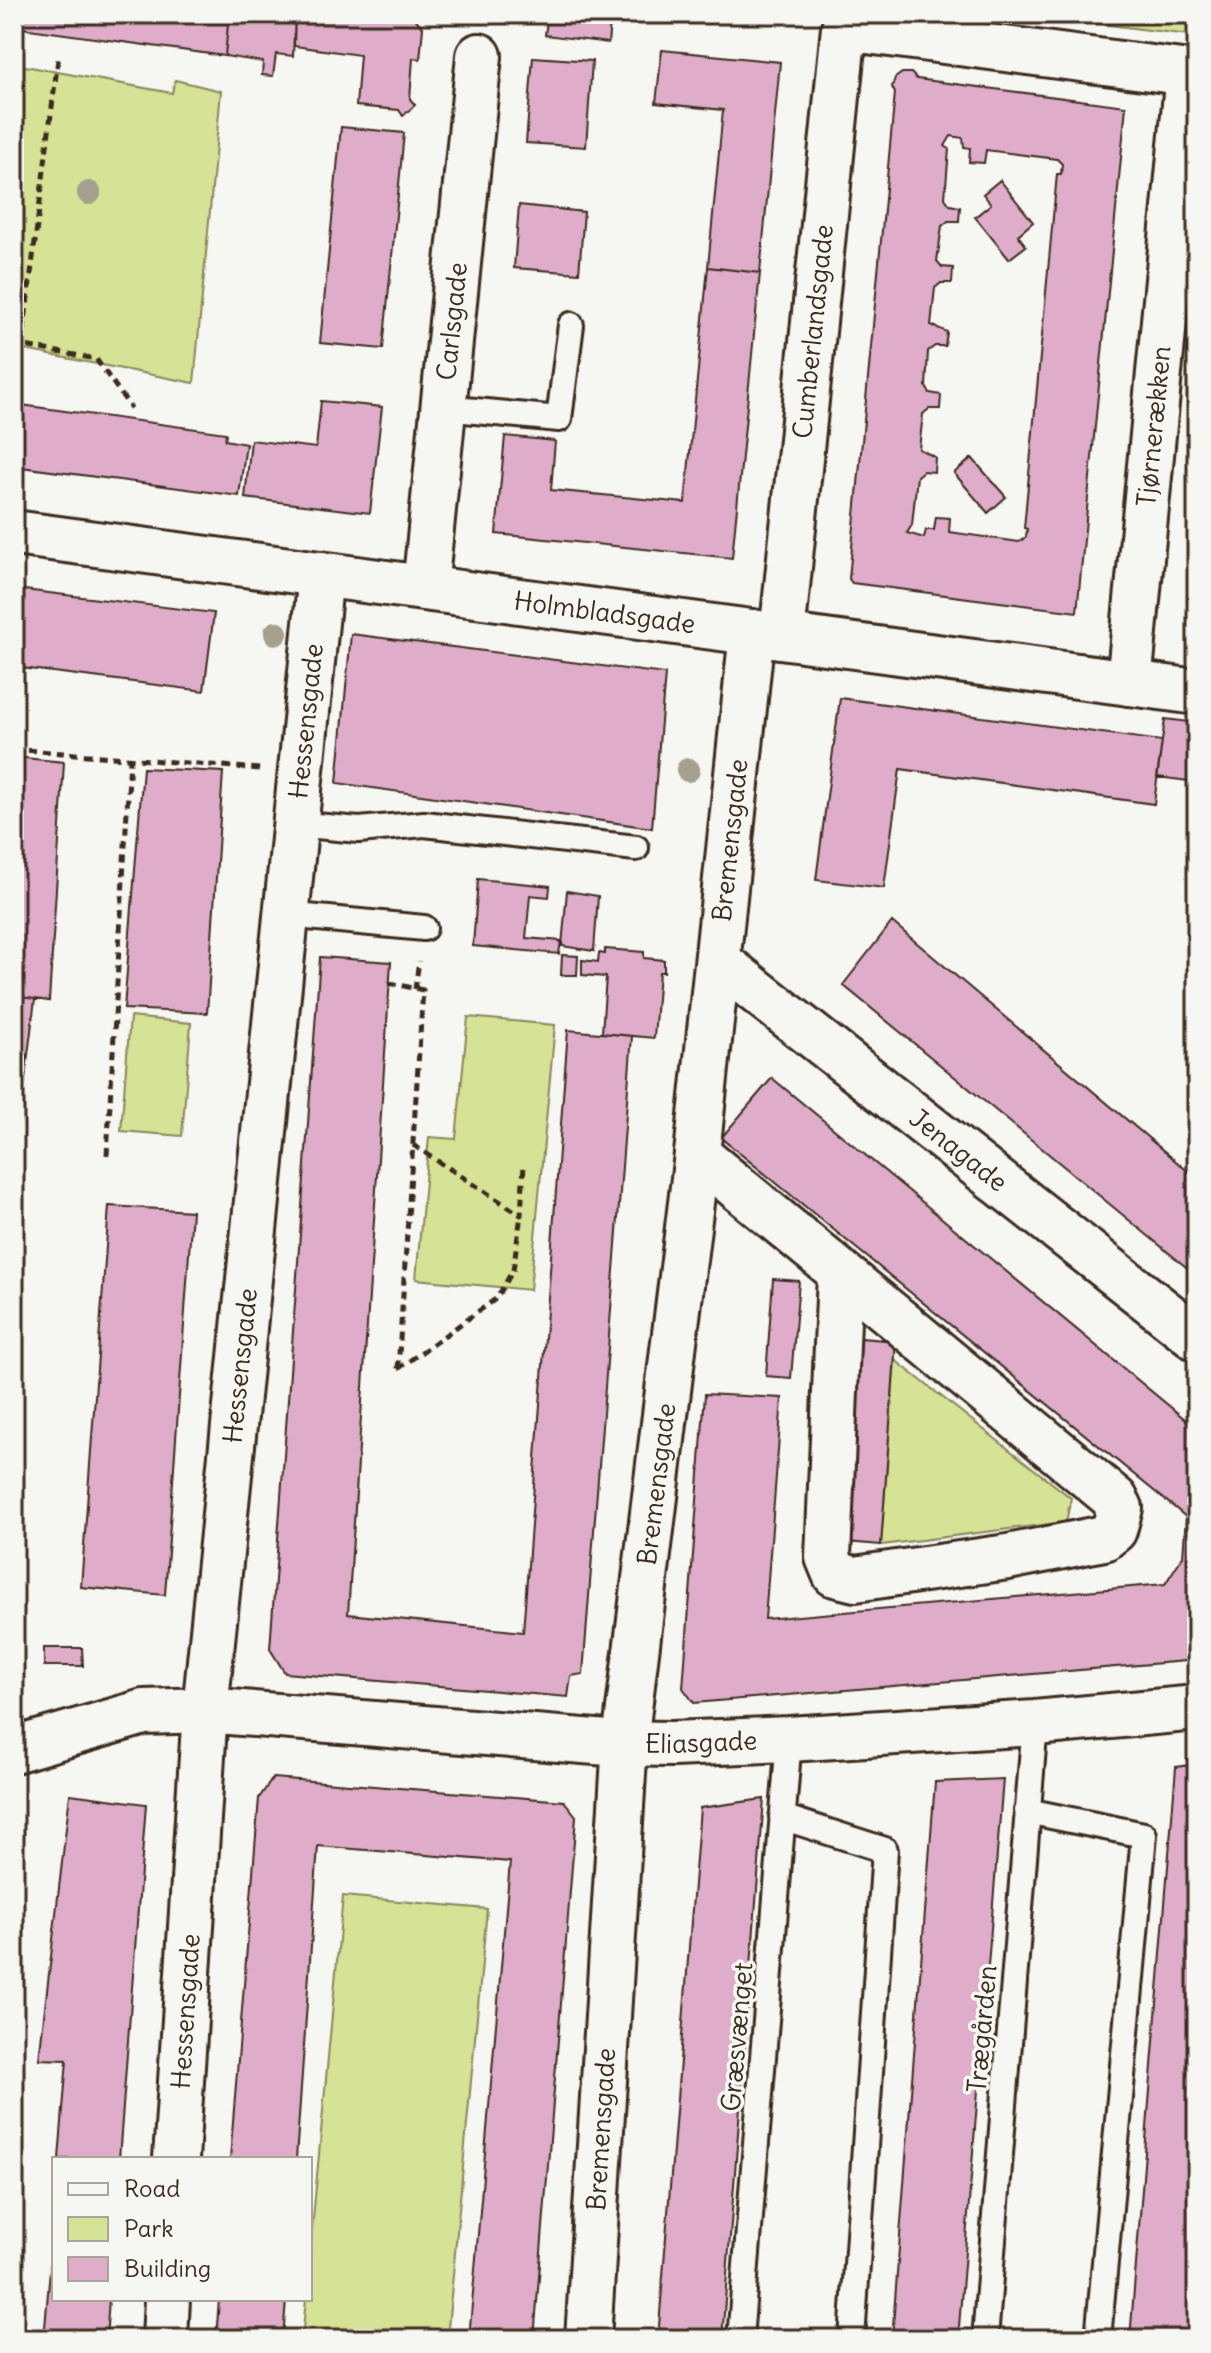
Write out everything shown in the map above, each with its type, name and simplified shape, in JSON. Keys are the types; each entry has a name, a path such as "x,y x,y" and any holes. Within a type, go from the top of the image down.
{"street":[{"name":"Cumberlandsgade","path":"767,634 844,28 1193,74"},
{"name":"Carlsgade","path":"425,588 479,56"},
{"name":"Tjørnerækken","path":"1129,683 1193,74"},
{"name":"Holmbladsgade","path":"14,533 1197,692"},
{"name":"Hessensgade","path":"176,2157 205,1710 321,574"},
{"name":"Bremensgade","path":"588,2339 625,1742 718,961 767,634"},
{"name":"Jenagade","path":"718,961 1197,1338"},
{"path":"697,1154 1115,1499 1120,1508 1114,1530 1104,1538 1008,1557 855,1579 835,1574 828,1557 840,1274"},
{"name":"Eliasgade","path":"14,1750 144,1712 205,1710 672,1744 1035,1723 1197,1708"},
{"path":"165,2339 167,2301"}],"lane":[{"path":"444,408 559,419 571,325"},
{"path":"295,824 359,830 424,824 636,848"},
{"path":"286,915 424,928"},
{"name":"Trægården","path":"985,2339 1035,1723"},
{"name":"Græsvænget","path":"740,2339 789,1739"},
{"path":"1027,1811 1144,1835 1098,2339"},
{"path":"782,1817 885,1850 852,2339"}],"path":[{"path":"22,345 58,59"},
{"path":"14,285 28,287"},
{"path":"14,344 96,359 131,408"},
{"path":"14,749 301,772"},
{"path":"107,1155 130,759"},
{"path":"389,983 423,990 398,1370 497,1298 513,1270 524,1164"},
{"path":"412,1144 521,1215"}],"green space":[{"path":"1022,14 1197,14 1197,36"},
{"path":"14,64 172,93 175,80 221,91 194,383 14,348"},
{"path":"130,1017 191,1023 182,1136 121,1131"},
{"path":"468,1017 555,1025 530,1290 416,1279 429,1137 456,1139"},
{"path":"895,1360 1071,1498 1066,1522 881,1545"},
{"path":"343,1896 487,1909 447,2339 302,2339 306,2301 312,2301 312,2229"}],"building":[{"path":"14,14 229,14 225,56 14,27"},
{"path":"229,14 295,14 293,56 276,54 273,76 262,75 263,62 225,56"},
{"path":"295,14 414,17 423,28 420,59 413,58 410,99 415,105 403,116 399,110 356,106 360,55 294,46"},
{"path":"548,14 611,14 608,43 545,35"},
{"path":"662,50 780,62 760,273 708,267 723,110 656,103"},
{"path":"533,57 592,61 586,147 526,143"},
{"path":"902,73 911,73 917,79 1126,106 1077,612 852,583 849,579 895,78","holes":["951,136 963,138 964,147 970,148 969,162 984,163 986,150 1057,159 1062,164 1061,174 1057,174 1024,528 1027,529 1026,537 1019,542 949,532 950,518 936,517 934,530 926,530 924,538 907,533 912,525 917,476 923,471 934,472 935,457 919,449 923,414 929,409 940,409 941,395 930,393 926,387 928,351 935,346 945,346 947,332 931,325 935,288 941,283 952,283 953,268 942,267 937,261 942,226 948,221 959,221 960,207 950,205 945,198 949,149 945,146"]},
{"path":"341,127 404,133 383,349 320,343"},
{"path":"1000,180 1033,222 1018,235 1026,246 1009,259 975,217 991,204 983,194"},
{"path":"519,205 584,212 579,273 514,268"},
{"path":"708,267 760,273 732,558 496,534 505,436 555,441 551,490 685,503"},
{"path":"321,401 382,407 370,513 245,498 251,440 316,448"},
{"path":"14,404 226,433 225,440 246,444 239,496 14,466"},
{"path":"972,458 1006,497 988,513 954,473"},
{"path":"16,589 214,613 204,691 14,667"},
{"path":"351,634 665,674 652,828 337,783"},
{"path":"840,698 1162,741 1154,804 900,769 884,888 816,880"},
{"path":"1165,719 1197,723 1197,782 1157,777"},
{"path":"14,757 64,762 49,1001 14,996"},
{"path":"143,768 223,772 207,1013 124,1009"},
{"path":"478,879 550,886 549,897 530,895 526,938 561,941 559,954 473,946"},
{"path":"567,891 598,896 594,951 562,946"},
{"path":"892,922 1197,1179 1197,1276 843,985"},
{"path":"605,949 644,952 644,958 664,960 664,972 659,972 654,1038 602,1033 606,977 582,975 582,960 598,962 599,953 605,954"},
{"path":"562,955 578,956 577,975 561,975"},
{"path":"320,957 391,962 348,1614 523,1632 568,1030 632,1036 583,1674 571,1676 568,1697 285,1673 270,1649"},
{"path":"14,996 35,999 14,1167"},
{"path":"772,1078 1197,1429 1197,1660 694,1703 683,1688 705,1394 782,1398 765,1619 1165,1584 1183,1556 1186,1517 721,1138"},
{"path":"109,1206 192,1211 165,1595 81,1587"},
{"path":"773,1279 799,1281 791,1378 766,1376"},
{"path":"861,1338 896,1341 881,1545 846,1542"},
{"path":"44,1648 82,1648 83,1666 44,1666"},
{"path":"1197,1764 1197,2339 1130,2339 1176,1767"},
{"path":"273,1778 564,1801 576,1816 534,2339 469,2339 510,1862 318,1846 296,2157 230,2157 259,1798"},
{"path":"1003,1779 958,2339 892,2339 935,1782"},
{"path":"70,1794 146,1804 119,2157 59,2157 67,2060 39,2059"},
{"path":"764,1799 722,2339 658,2339 700,1808"},
{"path":"52,2246 52,2301 109,2301 106,2339 44,2339"},
{"path":"219,2301 286,2301 283,2339 216,2339"}]}
